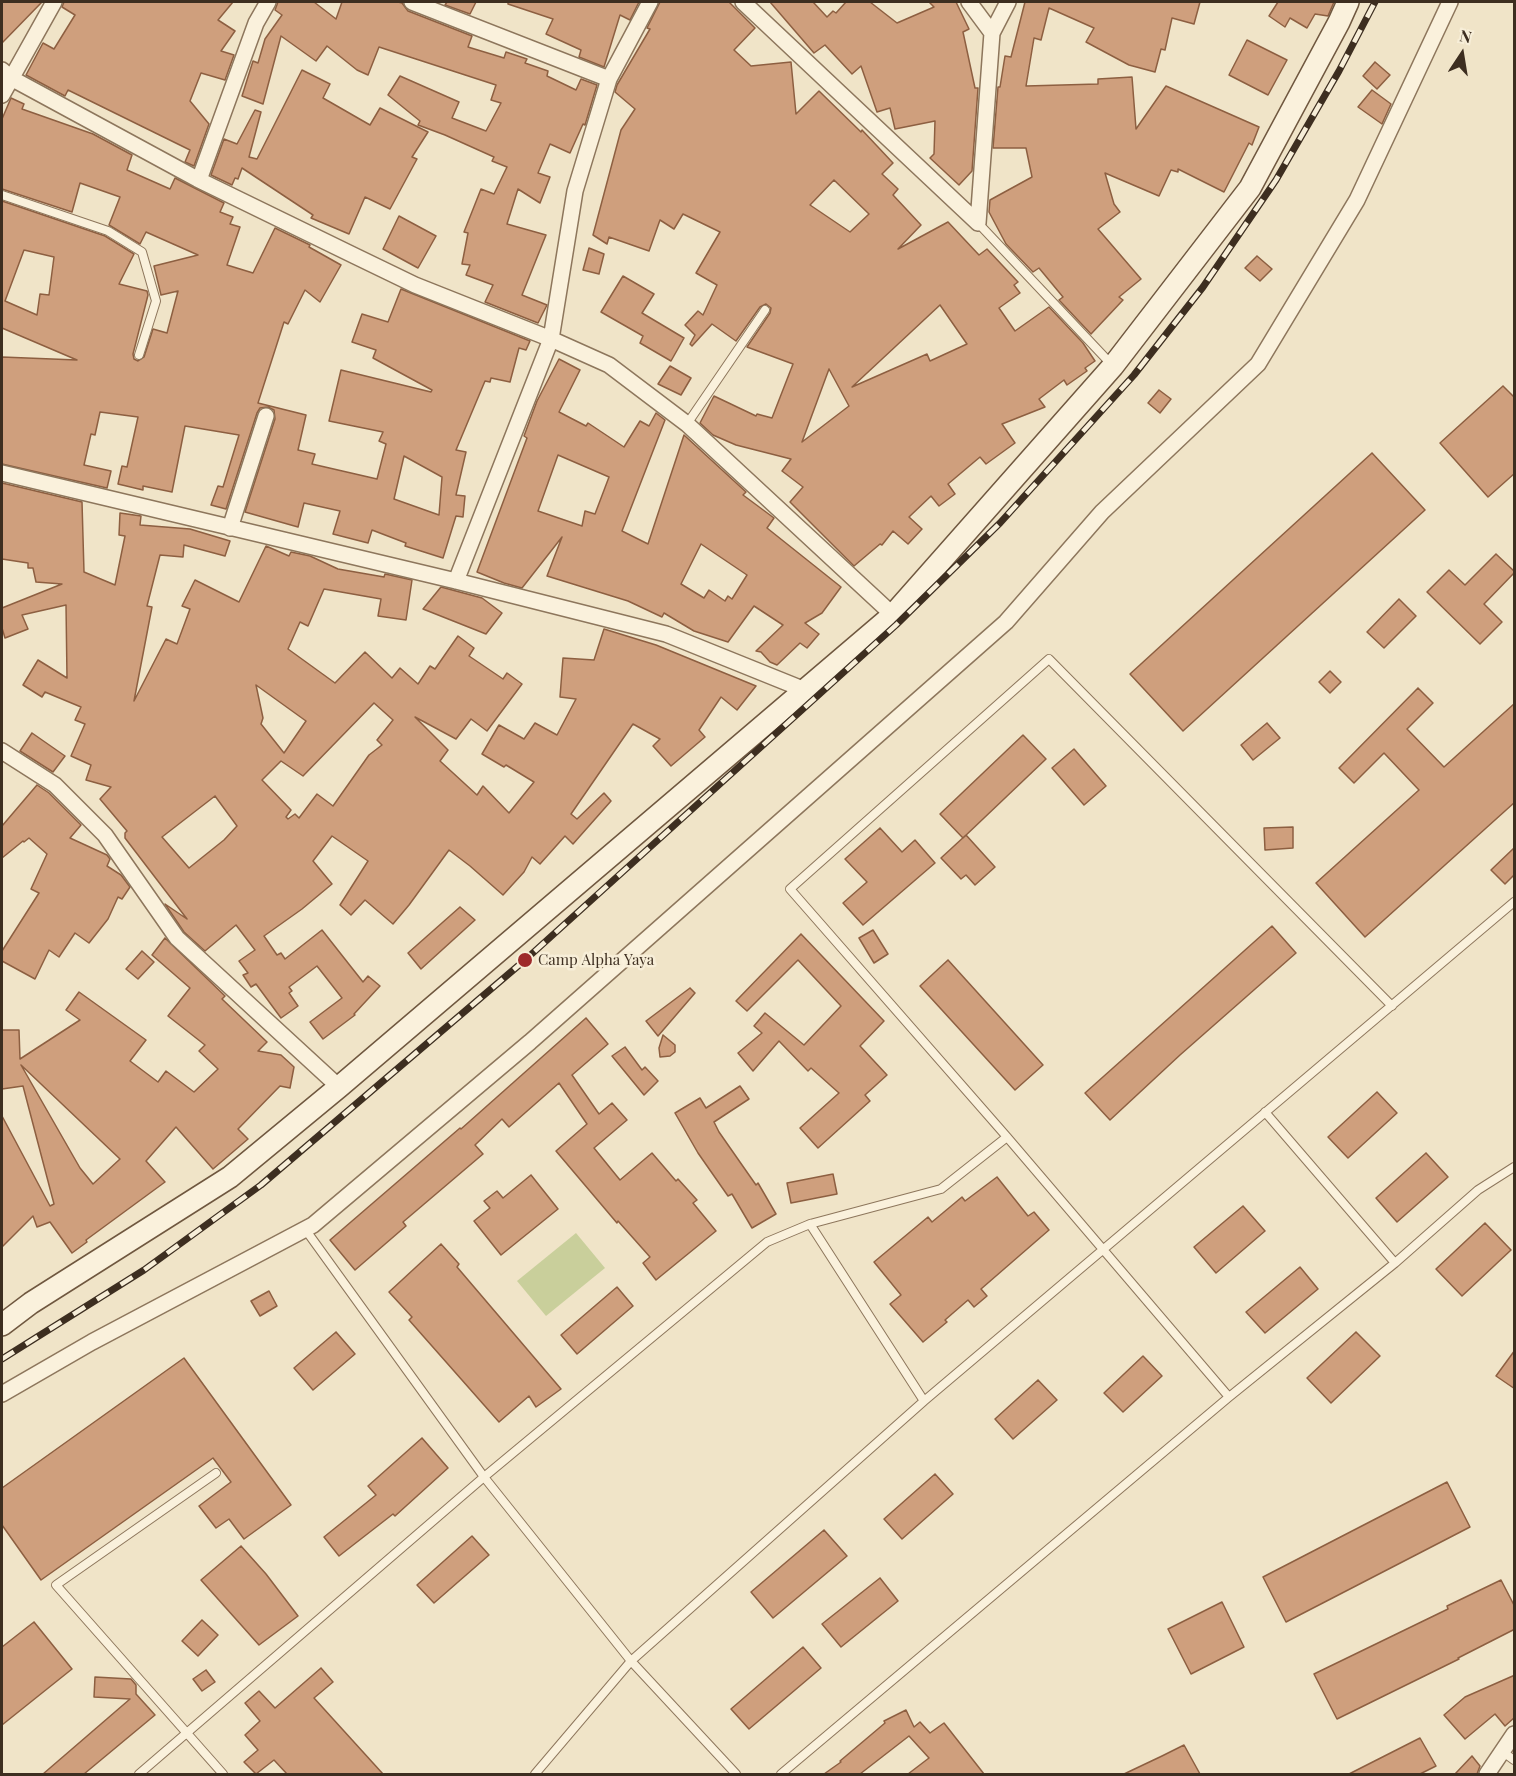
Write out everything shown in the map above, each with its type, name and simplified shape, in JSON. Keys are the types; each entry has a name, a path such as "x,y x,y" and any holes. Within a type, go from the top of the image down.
{"street":[{"path":"2,95 6,74 54,2"},
{"path":"199,180 256,23 268,2"},
{"path":"412,2 609,79"},
{"path":"456,581 551,339 575,191 609,79 650,2"},
{"path":"743,2 978,223"},
{"path":"969,2 992,33"},
{"path":"978,223 992,33 1008,2"},
{"path":"2,1325 31,1303 230,1177 339,1088 893,615 1113,366 1250,188 1348,2"},
{"path":"2,1394 92,1342 312,1225 530,1042 1006,622 1102,512 1258,364 1358,200 1449,2"},
{"path":"6,74 199,180 415,285 551,339 609,365 687,424 893,615"},
{"path":"230,528 266,416"},
{"path":"2,473 456,581 666,634 805,690"},
{"path":"2,751 55,785 105,835 177,938 339,1088"},
{"path":"1486,1774 1509,1756 1515,1734"}],"lane":[{"path":"2,195 108,231 142,252 156,301 139,355"},
{"path":"978,223 1113,366"},
{"path":"687,424 765,310"},
{"path":"1230,1397 790,889 1049,659 1392,1005"},
{"path":"536,1774 631,1661 924,1401 1515,902"},
{"path":"1265,1112 1395,1263"},
{"path":"139,1774 484,1477 767,1242 810,1224 940,1189 1007,1137"},
{"path":"781,1774 1230,1397 1395,1263 1478,1190 1515,1167"},
{"path":"810,1224 924,1401"},
{"path":"304,1229 484,1477 631,1661 736,1774"},
{"path":"216,1473 56,1585 223,1774"}],"green space":[{"path":"576,1233 605,1268 546,1316 517,1281"}],"building":[{"path":"2,2 42,2 2,43"},
{"path":"64,2 233,2 218,20 235,31 221,51 234,55 225,80 201,73 190,101 209,124 194,166 185,162 190,150 68,90 65,96 26,75 43,43 54,49 75,15 62,7"},
{"path":"278,2 314,2 336,19 342,2 402,3 408,11 472,36 468,47 504,58 506,52 527,59 525,63 548,71 547,76 576,90 581,79 597,85 585,125 583,124 570,153 550,144 538,173 550,177 540,203 518,189 507,224 546,235 522,295 547,305 538,323 485,302 493,285 466,275 470,265 462,264 468,233 464,232 481,189 494,194 507,167 492,161 494,157 418,125 420,121 388,95 400,76 459,102 452,118 486,131 501,103 491,100 496,85 379,47 368,75 357,70 327,46 316,61 281,36 263,104 242,96 253,61 258,63 265,39 282,15 275,10"},
{"path":"447,2 476,2 470,14 445,5"},
{"path":"508,2 639,2 630,20 620,15 604,67 579,57 581,50 546,34 553,19 508,4"},
{"path":"660,2 729,2 755,28 734,50 751,66 791,62 796,114 819,91 861,132 862,130 893,163 882,174 898,189 893,195 921,225 898,249 948,222 979,255 987,249 1018,282 1014,285 1020,293 999,308 1015,331 1049,307 1083,343 1095,361 1085,368 1087,371 1067,385 1064,380 1039,399 1045,407 1002,424 1015,443 986,464 980,457 948,484 955,494 939,506 931,496 909,517 922,529 908,544 893,531 882,545 880,544 854,566 790,502 803,487 782,471 791,459 736,445 713,435 700,423 714,396 756,416 757,414 772,418 793,364 747,347 770,313 771,308 766,304 760,307 736,341 712,324 692,346 690,344 695,335 685,325 698,311 703,315 717,285 696,273 720,232 683,214 674,229 660,220 649,251 609,237 607,244 593,235 621,130 635,109 615,92 650,29 647,28","holes":["834,180 869,214 850,232 810,205","940,305 967,344 930,361 927,354 852,387","829,369 849,406 802,442"]},
{"path":"770,2 813,2 827,17 833,11 836,13 846,2 870,2 897,23 934,7 929,2 956,2 969,29 963,32 975,88 978,88 972,171 959,185 930,158 934,154 935,121 895,129 890,108 877,112 861,66 852,74 825,45 814,53"},
{"path":"1025,2 1200,2 1194,24 1172,18 1165,50 1161,49 1155,72 1129,65 1086,42 1094,28 1049,8 1041,40 1034,38 1026,86 1098,84 1098,79 1132,77 1136,129 1166,86 1259,127 1252,145 1249,143 1224,192 1178,169 1178,172 1171,170 1159,196 1105,173 1114,204 1120,212 1098,229 1141,279 1119,297 1123,300 1091,334 1059,300 1063,297 1039,268 1033,272 1006,244 989,212 990,200 1032,177 1026,148 993,148 998,87 1000,87 1005,56 1011,57"},
{"path":"1278,2 1334,2 1328,16 1315,14 1307,28 1290,18 1285,27 1269,16"},
{"path":"1247,40 1287,60 1268,95 1229,75"},
{"path":"1375,62 1390,75 1377,89 1363,76"},
{"path":"302,70 330,84 323,98 370,125 380,108 428,132 412,157 417,159 390,209 365,197 349,234 311,218 313,215 242,168 238,179 235,178 232,185 211,175 224,139 237,144 255,110 261,112 249,157 257,159"},
{"path":"1372,90 1391,104 1382,124 1358,107"},
{"path":"11,98 24,104 22,109 93,134 132,155 127,170 170,189 175,178 224,203 220,212 233,217 230,224 240,227 227,265 253,273 275,228 310,245 309,247 341,265 320,302 305,290 288,324 284,322 258,403 306,415 298,450 315,454 312,464 377,479 386,444 379,441 383,432 329,421 341,370 431,392 432,390 373,358 376,350 352,342 362,314 388,322 401,289 530,341 526,350 519,348 510,382 491,378 490,382 485,381 456,450 466,452 456,495 465,496 463,517 456,516 443,558 405,546 406,543 372,530 368,543 333,534 340,511 304,503 298,527 245,512 275,419 274,410 268,407 260,408 257,413 226,509 211,505 218,486 223,487 239,435 185,426 172,492 143,486 143,490 118,484 122,466 127,467 138,417 100,412 95,435 91,434 84,465 111,471 107,488 2,464 2,357 77,360 2,328 2,201 105,236 134,254 119,284 147,291 148,295 133,354 134,359 138,361 144,357 153,329 167,333 178,291 161,295 154,266 198,255 146,232 140,244 109,225 120,197 80,183 72,212 2,189 2,119","holes":["24,250 54,257 49,295 40,294 37,315 5,301","404,456 442,477 439,515 394,499"]},
{"path":"399,216 436,236 418,268 383,249"},
{"path":"589,248 604,254 599,274 583,270"},
{"path":"1257,256 1272,269 1260,281 1245,268"},
{"path":"623,276 654,294 642,313 684,338 671,361 640,343 643,336 601,312"},
{"path":"559,359 580,370 559,412 586,426 588,423 624,447 640,421 649,426 656,413 665,420 622,531 648,544 684,435 746,492 743,495 774,518 767,528 841,587 822,613 805,623 819,634 807,648 800,643 777,665 770,662 761,652 756,651 783,625 754,606 728,642 694,631 664,613 662,617 628,601 547,576 562,537 522,588 477,572 527,438 524,436 537,401","holes":["558,455 609,477 595,514 585,511 582,526 538,511","701,544 747,575 732,599 728,596 725,601 709,590 704,598 681,584"]},
{"path":"670,366 691,378 681,395 658,384"},
{"path":"1503,386 1515,398 1515,473 1488,497 1440,443"},
{"path":"1159,390 1171,399 1160,413 1148,403"},
{"path":"1372,453 1425,510 1183,731 1130,674"},
{"path":"2,483 82,502 84,572 115,585 125,536 119,535 120,513 141,516 140,525 190,529 230,541 225,556 184,545 183,557 160,555 147,606 152,607 134,701 166,639 177,644 190,609 182,606 195,580 239,602 266,546 289,556 291,552 310,556 338,569 384,577 385,574 412,580 406,620 378,616 381,599 324,589 308,626 300,622 288,649 335,683 365,652 392,678 400,668 418,684 430,666 435,669 458,636 474,648 469,656 503,679 507,673 522,684 487,731 471,719 456,739 415,717 448,750 440,761 477,795 483,786 509,813 534,782 482,754 499,725 524,739 535,723 557,735 576,699 560,697 563,658 594,660 604,629 656,645 756,686 737,710 721,697 699,730 705,737 671,766 653,746 660,739 633,724 571,814 577,819 604,793 611,801 573,844 565,836 540,864 532,857 524,872 503,895 449,850 393,924 365,900 351,915 340,905 368,861 332,836 313,861 332,884 264,936 277,955 281,953 285,959 322,930 363,982 368,976 380,986 355,1015 323,1039 310,1022 342,998 317,966 289,987 292,991 289,993 298,1006 281,1018 256,984 251,987 243,975 248,973 239,961 255,950 236,925 205,951 184,932 165,904 187,919 125,838 127,831 100,799 111,787 86,780 91,765 71,756 85,724 75,720 81,707 45,692 42,697 23,685 38,660 67,678 66,605 22,615 28,629 5,638 2,628 2,608 62,584 36,582 33,568 28,568 28,563 2,559","holes":["256,685 306,721 284,753 261,724 263,718","374,703 393,720 377,740 382,745 369,755 333,806 317,794 299,818 295,814 288,819 286,817 291,810 262,780 281,761 303,776","215,796 237,826 224,840 189,868 162,837"]},
{"path":"1496,554 1515,572 1484,604 1502,622 1480,644 1427,592 1449,570 1465,585"},
{"path":"441,587 482,598 502,613 486,634 423,609"},
{"path":"1399,599 1416,616 1384,648 1367,632"},
{"path":"1330,671 1341,682 1330,693 1319,682"},
{"path":"1418,688 1433,703 1407,729 1444,767 1515,703 1515,802 1365,937 1316,883 1419,790 1384,753 1354,783 1339,768"},
{"path":"1267,723 1280,738 1253,760 1241,745"},
{"path":"32,733 65,756 53,772 20,751"},
{"path":"1023,735 1046,759 963,838 940,814"},
{"path":"1074,749 1106,786 1084,805 1052,768"},
{"path":"37,785 49,793 81,825 70,838 107,855 110,859 107,866 121,875 130,887 122,899 118,897 108,919 89,943 75,933 59,957 49,950 35,979 2,961 2,951 39,893 31,889 47,854 29,838 2,858 2,826"},
{"path":"1293,827 1293,848 1265,850 1264,828"},
{"path":"880,828 902,852 915,840 935,863 863,925 843,903 867,882 845,859"},
{"path":"966,835 995,867 975,885 966,875 961,879 941,858"},
{"path":"1515,847 1515,874 1505,884 1491,870"},
{"path":"460,907 475,920 421,969 408,953"},
{"path":"1272,926 1296,953 1110,1120 1085,1093"},
{"path":"873,930 888,954 874,963 859,938"},
{"path":"801,934 884,1021 860,1046 887,1075 865,1095 870,1101 818,1148 800,1128 839,1093 811,1068 808,1071 779,1041 753,1071 738,1053 762,1033 754,1026 765,1013 804,1045 841,1006 798,960 747,1011 736,1001"},
{"path":"165,938 225,996 222,999 267,1042 258,1051 281,1055 294,1067 290,1088 280,1086 238,1129 248,1139 213,1169 176,1127 146,1161 165,1182 86,1240 87,1242 72,1253 50,1222 37,1227 33,1216 2,1247 2,1116 50,1206 54,1204 23,1086 2,1089 2,1030 19,1030 20,1059 80,1020 66,1010 79,992 146,1040 130,1061 158,1082 166,1071 194,1092 218,1069 199,1051 205,1045 168,1016 190,988 152,955","holes":["21,1065 120,1159 93,1184 80,1168"]},
{"path":"142,951 154,962 138,979 126,969"},
{"path":"948,960 1043,1065 1015,1090 920,986"},
{"path":"690,988 695,993 658,1036 646,1021"},
{"path":"586,1018 608,1044 572,1075 599,1114 612,1103 627,1120 594,1148 620,1180 652,1153 676,1181 678,1179 697,1200 693,1203 716,1231 656,1280 643,1263 650,1257 618,1221 617,1223 556,1151 587,1124 559,1083 509,1127 502,1119 475,1145 483,1154 403,1222 406,1226 355,1270 330,1240 461,1129"},
{"path":"663,1035 675,1045 675,1052 670,1056 660,1057 659,1048"},
{"path":"625,1047 642,1070 645,1067 658,1081 644,1095 612,1056"},
{"path":"740,1086 749,1099 714,1122 756,1185 758,1183 776,1214 752,1228 732,1194 728,1196 698,1153 675,1113 700,1098 706,1108"},
{"path":"1377,1092 1397,1113 1348,1158 1328,1137"},
{"path":"1426,1153 1448,1177 1397,1222 1376,1198"},
{"path":"833,1174 837,1194 791,1203 787,1183"},
{"path":"531,1175 558,1209 501,1255 474,1221 490,1208 484,1201 497,1191 503,1198"},
{"path":"997,1177 1028,1216 1034,1212 1049,1230 981,1289 987,1296 974,1307 968,1300 923,1342 890,1304 901,1295 874,1262 928,1217 932,1222 962,1197 965,1201"},
{"path":"1243,1206 1265,1231 1216,1273 1194,1247"},
{"path":"1485,1223 1511,1250 1462,1296 1436,1269"},
{"path":"441,1244 459,1264 457,1267 561,1389 536,1407 529,1396 499,1422 409,1320 412,1317 389,1292"},
{"path":"1300,1267 1318,1289 1265,1333 1246,1312"},
{"path":"617,1287 633,1306 577,1354 561,1335"},
{"path":"269,1291 277,1306 260,1316 251,1301"},
{"path":"336,1332 355,1354 313,1390 294,1368"},
{"path":"1356,1332 1380,1356 1331,1403 1307,1378"},
{"path":"1515,1350 1515,1389 1496,1376"},
{"path":"1143,1356 1162,1376 1123,1412 1104,1393"},
{"path":"184,1358 291,1505 244,1539 229,1519 216,1528 199,1506 231,1482 213,1458 41,1580 2,1525 2,1488"},
{"path":"1038,1380 1057,1400 1013,1439 995,1419"},
{"path":"422,1438 448,1468 395,1516 393,1514 339,1556 324,1537 376,1495 368,1486"},
{"path":"935,1474 953,1494 902,1539 884,1519"},
{"path":"1447,1482 1470,1527 1286,1622 1263,1577"},
{"path":"824,1530 847,1556 773,1618 751,1592"},
{"path":"472,1536 489,1555 434,1603 417,1585"},
{"path":"241,1546 298,1616 259,1645 201,1580"},
{"path":"880,1578 898,1601 841,1647 822,1624"},
{"path":"1501,1580 1515,1607 1515,1629 1337,1719 1314,1674 1448,1609 1447,1606"},
{"path":"1222,1602 1244,1647 1191,1674 1168,1629"},
{"path":"202,1620 218,1635 198,1656 182,1641"},
{"path":"34,1622 72,1669 2,1725 2,1647"},
{"path":"803,1647 821,1668 749,1729 731,1709"},
{"path":"321,1668 333,1682 314,1698 383,1774 287,1774 274,1760 256,1774 244,1762 258,1750 245,1735 260,1721 245,1703 259,1691 275,1708"},
{"path":"206,1670 215,1682 202,1691 193,1679"},
{"path":"1515,1675 1515,1717 1505,1726 1495,1714 1465,1739 1444,1715 1465,1697"},
{"path":"95,1677 131,1679 136,1685 136,1694 155,1715 84,1774 43,1774 130,1699 94,1697"},
{"path":"906,1710 914,1727 920,1722 930,1733 944,1723 984,1774 908,1774 929,1758 909,1736 860,1774 824,1774 841,1762 885,1723 884,1721"},
{"path":"1420,1738 1436,1766 1420,1774 1349,1774"},
{"path":"1184,1745 1200,1774 1124,1774 1162,1756"},
{"path":"1472,1756 1480,1766 1477,1774 1455,1774"}],"railway":[{"path":"2,1359 144,1270 261,1185 525,960 896,625 1000,523 1134,375 1203,287 1276,180 1339,71 1375,2"}],"place":[{"name":"Camp Alpha Yaya","path":"525,960"}]}
